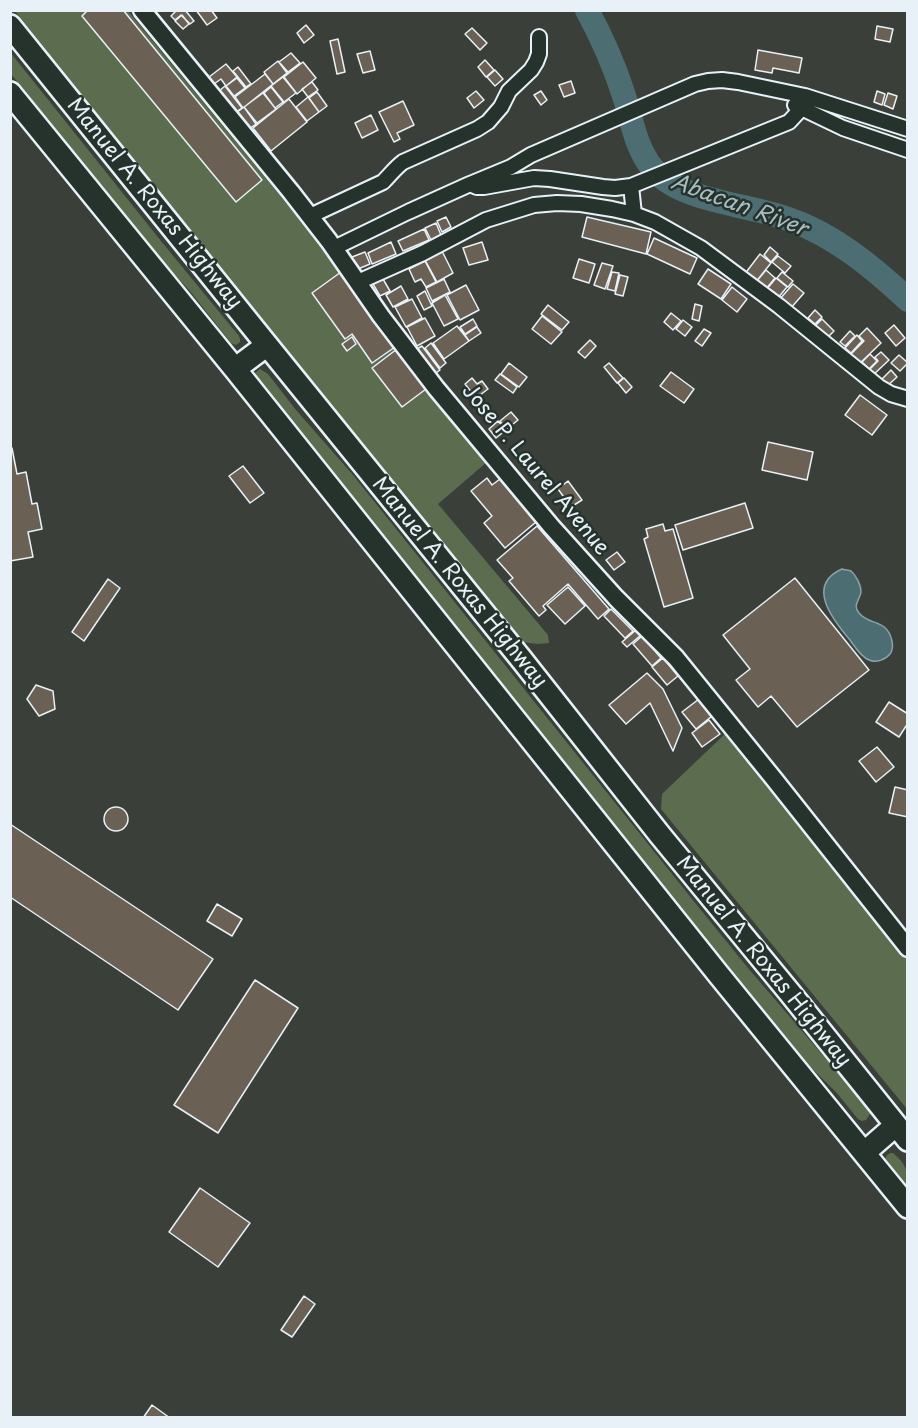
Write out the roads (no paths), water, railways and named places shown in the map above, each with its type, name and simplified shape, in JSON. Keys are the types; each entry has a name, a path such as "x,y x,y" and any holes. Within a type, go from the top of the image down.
{"main road":[{"name":"Manuel A. Roxas Highway","path":"10,26 522,660 660,835 902,1132"},
{"name":"Manuel A. Roxas Highway","path":"10,93 235,369 704,957 908,1207"},
{"path":"235,369 267,345"},
{"path":"864,1153 902,1132"}],"street":[{"name":"Jose P. Laurel Avenue","path":"142,10 331,244 381,316 442,396 579,558 676,658 908,948"},
{"path":"309,216 383,182 394,168 403,162 488,122 501,107 509,91 536,62 539,54 539,37"},
{"path":"331,244 484,173 511,167 531,155 695,84 708,81 738,82 771,90 803,103 908,129"},
{"path":"803,103 843,128 908,150"},
{"path":"468,180 477,186 484,187 534,178 550,178 603,187 631,186 783,126 789,123 803,103"},
{"path":"631,186 634,214"},
{"path":"358,282 423,253 486,220 534,205 581,204 634,214 702,248 879,387 891,394 908,399"}],"water":[{"path":"842,569 851,571 859,583 861,592 856,607 859,613 868,620 882,625 890,634 892,649 890,654 883,659 872,661 863,657 830,613 824,593 825,584 831,576"}],"waterway":[{"name":"Abacan River","path":"587,10 615,69 637,141 653,169 665,180 681,189 716,201 772,214 805,225 852,253 908,300"}]}
